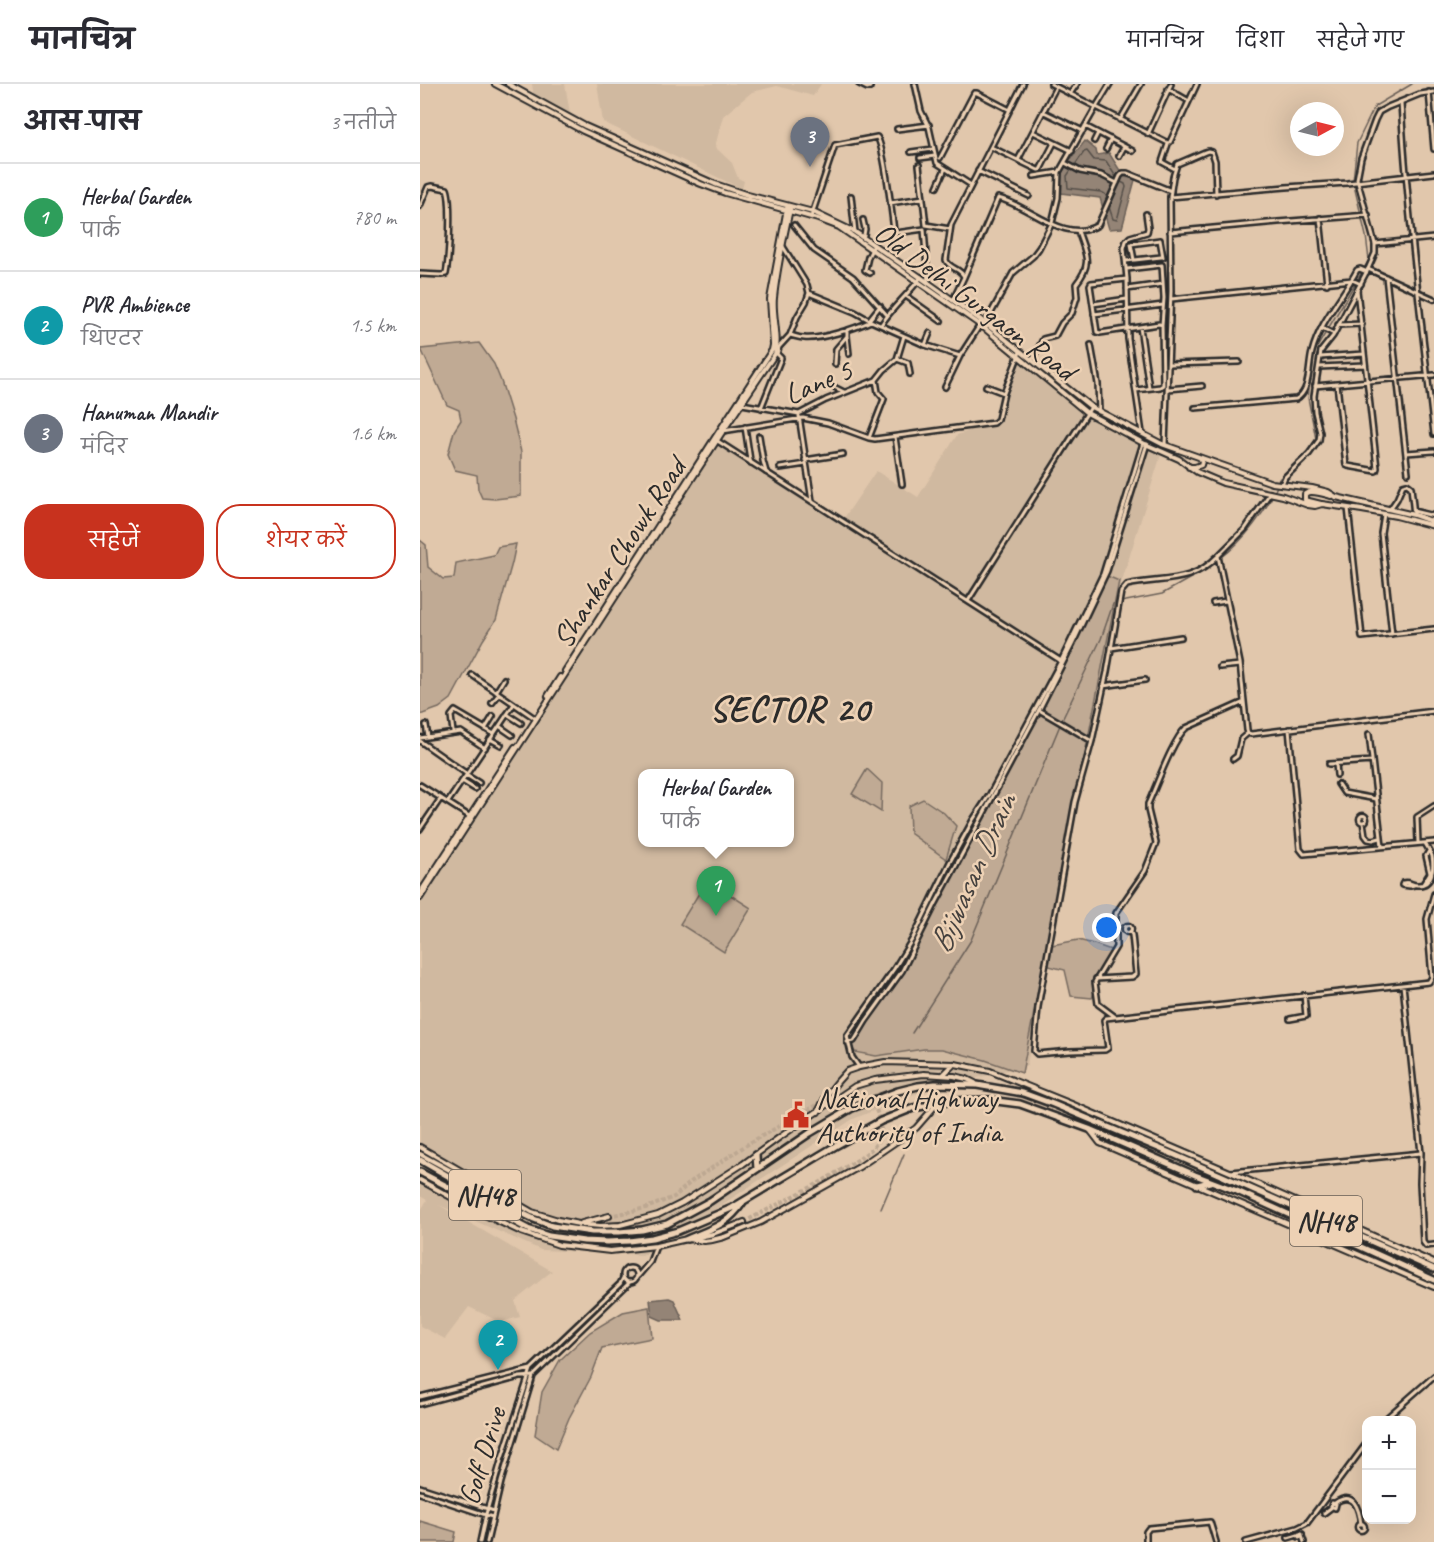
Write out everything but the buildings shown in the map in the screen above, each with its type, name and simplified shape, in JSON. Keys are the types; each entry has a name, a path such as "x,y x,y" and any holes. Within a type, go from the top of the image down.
{"highway":[{"name":"NH48","path":"420,1160 462,1184 552,1226 592,1232 642,1230 666,1224 710,1201 852,1107 918,1086 977,1085 1023,1093 1053,1104 1434,1269"},
{"name":"NH48","path":"420,1172 528,1229 549,1236 607,1242 652,1238 678,1231 732,1208 881,1121 913,1108 952,1101 989,1100 1020,1104 1089,1129 1237,1191 1408,1269 1433,1284"},
{"path":"756,1155 757,1169"},
{"path":"1197,1185 1211,1181"},
{"path":"687,1239 730,1219 744,1201"}],"main road":[{"name":"Old Delhi Gurgaon Road","path":"508,84 585,126 715,186"},
{"name":"Old Delhi Gurgaon Road","path":"497,85 583,131 715,186 812,214 855,232 873,247"},
{"name":"Shankar Chowk Road","path":"420,898 772,350 770,298 789,208"},
{"name":"Old Delhi Gurgaon Road","path":"812,214 873,247 983,325"},
{"name":"Shankar Chowk Road","path":"715,440 742,404 777,349 773,299 781,245"},
{"name":"Old Delhi Gurgaon Road","path":"920,279 953,300 1088,413 1179,459 1197,472 1223,483 1292,498 1308,505 1348,507 1434,526"},
{"name":"Old Delhi Gurgaon Road","path":"1019,354 1032,361 1091,407 1165,445 1279,484 1312,488 1328,492 1336,497 1389,510 1414,513 1434,522"},
{"path":"1189,467 1195,468 1201,465 1202,461 1199,458"},
{"path":"1322,504 1305,500 1305,494 1311,491 1336,497"},
{"name":"Shankar Chowk Road","path":"420,892 535,718"},
{"path":"818,1112 826,1096 847,1071 859,1067 890,1062 955,1064 990,1071 1230,1172 1434,1263"},
{"path":"944,1074 955,1064"},
{"path":"420,1147 532,1212 579,1224 600,1226 620,1224 641,1221 682,1203 855,1086 893,1077 924,1074 944,1074 967,1079 977,1085"},
{"path":"687,1239 712,1240 761,1222 859,1167 916,1128 937,1104"},
{"path":"1089,1129 1100,1143 1433,1284"},
{"path":"420,1154 455,1173 467,1174"},
{"path":"420,1180 476,1211 523,1233 559,1245 610,1251 656,1246 713,1234 744,1222"},
{"path":"579,1224 609,1216"}],"street":[{"path":"859,84 870,87"},
{"path":"915,84 919,106 929,125 933,149 939,165 971,185"},
{"path":"964,277 963,273 948,265 947,262 950,229 1023,84"},
{"path":"1051,84 1168,143"},
{"path":"1070,94 1077,84"},
{"path":"945,387 960,356 983,325 1013,273 1037,252 1052,223 1058,198 1059,172 1110,84"},
{"path":"1120,120 1141,84"},
{"path":"1148,134 1171,84"},
{"path":"1175,169 1162,162 1168,143 1197,84"},
{"path":"1018,160 1056,87"},
{"path":"1168,89 1188,101"},
{"path":"1429,92 1434,149"},
{"path":"1279,484 1319,440 1320,432 1314,401 1315,386 1312,379 1312,352 1322,328 1356,282 1367,271 1375,254 1368,215 1356,182 1361,158 1377,115 1382,110 1420,94 1434,92"},
{"path":"940,158 974,93 1010,110"},
{"path":"1401,102 1412,240 1434,434"},
{"path":"1044,111 1083,131"},
{"path":"897,129 929,125"},
{"path":"1085,126 1133,151"},
{"path":"1033,132 1072,152"},
{"path":"1094,141 1098,133"},
{"path":"812,214 836,145 877,137 895,233 924,230 928,282"},
{"path":"1106,148 1111,140"},
{"path":"1039,170 1054,143"},
{"path":"1119,156 1124,146"},
{"path":"991,147 1039,170 1041,175"},
{"path":"911,152 933,149"},
{"path":"1165,445 1171,300 1170,197 1175,169 1179,162 1210,151 1215,160 1215,194"},
{"path":"920,158 935,156"},
{"path":"1065,163 1080,171 1104,176 1117,183"},
{"path":"919,165 926,225 950,229"},
{"path":"937,187 945,169"},
{"path":"978,171 1029,196"},
{"path":"1034,176 1059,172"},
{"path":"953,300 998,198 1052,223 1078,231 1098,225 1121,174 1127,173 1171,191"},
{"path":"1170,197 1347,183 1434,173"},
{"path":"420,206 428,187 447,189 449,211 446,274 420,274"},
{"path":"851,196 855,232"},
{"path":"890,203 923,198"},
{"path":"1142,433 1128,329 1127,269 1124,249 1126,241 1148,230 1146,214"},
{"path":"1170,232 1368,215"},
{"path":"1320,218 1327,284"},
{"path":"861,237 864,236 865,229 863,220"},
{"path":"794,225 814,250 853,277 887,315"},
{"path":"1032,361 1043,339 1053,338 1072,312 1077,297 1076,284 1087,265 1078,231"},
{"path":"1375,244 1434,238"},
{"path":"1126,261 1162,257 1160,240 1131,244 1134,260"},
{"path":"761,408 781,358 777,354 779,347 790,335 809,293 805,280 781,245"},
{"path":"870,273 865,270 873,247"},
{"path":"1127,269 1162,265 1163,385 1136,390"},
{"path":"1337,384 1346,465 1375,472 1377,468 1356,282 1358,270 1386,277 1434,299"},
{"path":"1386,277 1408,473"},
{"path":"881,325 895,305 920,279"},
{"path":"1127,279 1090,284 1096,330 1099,333 1162,325"},
{"path":"1171,300 1356,282"},
{"path":"1127,289 1163,284"},
{"path":"1195,408 1299,397 1319,367 1323,348 1357,290"},
{"path":"809,293 925,345 960,356"},
{"path":"906,296 940,321"},
{"path":"1093,304 1127,299"},
{"path":"1094,314 1164,304"},
{"path":"790,335 810,338 847,330 870,321 880,306"},
{"path":"1338,325 1362,324"},
{"path":"1140,327 1149,388"},
{"path":"1322,328 1333,333"},
{"path":"847,330 849,354"},
{"path":"925,345 930,333"},
{"path":"836,364 836,349 847,336"},
{"name":"Lane 5","path":"723,431 799,416 844,392 876,380 897,359 904,336"},
{"path":"1091,345 1100,412"},
{"path":"742,404 809,418 878,439 994,423 998,419 1004,393 1019,354"},
{"path":"1320,357 1364,354"},
{"path":"897,359 909,363 910,374"},
{"path":"1169,364 1239,362"},
{"path":"1319,367 1365,364"},
{"path":"1315,386 1434,375"},
{"path":"869,438 884,399 878,392 876,380"},
{"path":"832,386 844,392"},
{"path":"986,386 1004,393"},
{"path":"1168,389 1202,386"},
{"path":"968,601 1091,407"},
{"path":"799,416 812,501"},
{"path":"746,427 751,463"},
{"path":"759,436 766,472"},
{"path":"895,437 902,483"},
{"path":"715,440 1062,661"},
{"path":"848,1042 856,1038 902,971 1039,710 1107,571 1145,443"},
{"path":"1406,453 1434,451"},
{"path":"780,468 843,454"},
{"path":"1389,510 1397,499 1402,485 1405,484 1411,487 1414,513 1434,516"},
{"path":"1273,494 1245,529 1202,570 1183,578 1134,583 1124,587 1121,592 1092,741 1075,802 1038,1007 1034,1051 1037,1054 1105,1050 1108,1046 1104,1020 1106,1018 1426,983 1431,980 1427,919 1434,894"},
{"path":"1348,507 1362,636 1364,638 1434,629"},
{"path":"1384,514 1381,533 1392,634"},
{"path":"1218,556 1240,665 1248,734"},
{"path":"1213,603 1227,601"},
{"path":"1111,648 1181,637"},
{"path":"859,1067 852,1057 847,1036 894,969 912,938 950,861 990,794 1062,661"},
{"path":"1220,667 1240,665"},
{"path":"472,675 535,718"},
{"path":"492,703 504,679"},
{"path":"1103,686 1145,680"},
{"path":"490,688 493,684"},
{"path":"1114,1017 1098,1004 1096,979 1116,948 1116,913 1143,875 1155,848 1156,840 1148,804 1180,735 1186,728 1244,702"},
{"path":"448,802 514,704"},
{"path":"1039,710 1092,741"},
{"path":"453,732 451,716 455,711 494,734"},
{"path":"1233,759 1237,756 1241,739 1248,734 1434,711"},
{"path":"507,714 521,723"},
{"path":"485,729 493,716"},
{"path":"426,725 428,736"},
{"path":"499,726 512,735"},
{"path":"1289,729 1301,852 1306,855 1434,842"},
{"path":"478,783 420,740 428,736 463,732 485,748"},
{"path":"1369,734 1382,846"},
{"path":"490,739 501,745"},
{"path":"1329,764 1372,761"},
{"path":"1336,764 1337,775"},
{"path":"462,781 475,789"},
{"path":"1338,784 1344,793 1376,799"},
{"path":"420,785 469,816"},
{"path":"420,828 441,798"},
{"path":"1418,843 1418,817 1434,806"},
{"path":"1363,822 1368,839 1380,838"},
{"path":"1414,885 1427,883 1433,874 1433,862 1425,843"},
{"path":"1096,979 1132,977 1136,974 1131,932"},
{"path":"1403,985 1421,1153 1419,1183 1423,1242 1426,1246 1434,1245"},
{"path":"1290,1019 1306,1016 1304,995"},
{"path":"1230,1172 1421,1153"},
{"path":"636,1277 634,1269 628,1268 623,1271 625,1280 630,1282 634,1280 650,1262 656,1246"},
{"name":"Golf Drive","path":"480,1542 501,1461 531,1369 620,1284 623,1278"},
{"name":"Golf Drive","path":"487,1542 492,1516 533,1376 630,1282"},
{"path":"420,1397 531,1369"},
{"path":"420,1404 520,1377 533,1376"},
{"path":"1389,1416 1434,1376"},
{"path":"1246,1542 1307,1523 1362,1449"},
{"path":"501,1461 507,1464"},
{"path":"420,1487 494,1511"},
{"path":"420,1493 492,1516"},
{"path":"1324,1513 1339,1500 1344,1499 1355,1503 1359,1509 1361,1524"},
{"path":"1325,1500 1333,1505"},
{"path":"1146,1542 1146,1532 1149,1528 1210,1522 1216,1542"},
{"path":"1302,1526 1300,1535 1304,1542"},
{"path":"1288,1538 1300,1535"}],"shaded area":[{"path":"532,84 565,84 570,114 534,97"},
{"path":"597,84 821,84 813,96 777,86 752,92 723,116 715,147 732,163 738,178 744,181 742,189 603,122"},
{"path":"479,343 494,364 513,419 521,452 521,496 482,498 478,489 477,475 455,470 448,454 454,431 461,420 459,410 447,405 421,349"},
{"path":"1023,354 1099,414 1163,448 1121,584 1027,1065 915,1094 853,1119 645,1255 541,1250 439,1205 552,1271 515,1301 520,1317 500,1322 469,1307 445,1339 420,1326 420,1212 427,1200 420,1196 420,902 716,441 840,524 876,471 918,497 957,435 997,421"},
{"path":"420,540 426,545 428,567 443,579 454,578 456,563 494,555 498,547 516,544 496,620 451,699 439,708 420,715"},
{"path":"1107,576 1119,581 1022,1073 985,1060 942,1049 924,1049 876,1056 855,1052 849,1044 906,961 934,902 1083,627"},
{"path":"867,769 882,783 881,812 852,794"},
{"path":"923,799 944,813 956,826 946,859 910,833 909,806"},
{"path":"707,880 751,908 724,952 680,924"},
{"path":"1078,940 1111,950 1092,998 1071,996 1065,970 1049,966 1052,945"},
{"path":"649,1307 652,1338 602,1348 591,1377 569,1418 556,1449 535,1435 542,1392 560,1360 590,1332 623,1312"},
{"path":"420,1521 456,1532 454,1542 420,1542"}],"water":[{"path":"1085,141 1096,150 1097,155 1109,153 1124,177 1135,180 1122,228 1109,229 1100,198 1061,193 1060,173"},
{"path":"669,1298 674,1300 683,1320 661,1320 652,1316 650,1300"}],"waterway":[{"name":"Bijwasan Drain","path":"1302,459 1316,439 1308,398 1313,354 1369,260 1366,236 1353,181 1357,143 1375,106 1412,84"},
{"name":"Bijwasan Drain","path":"1278,481 1294,466"},
{"name":"Bijwasan Drain","path":"1221,558 1254,525 1277,486"},
{"name":"Bijwasan Drain","path":"1121,602 1162,594 1217,561"},
{"name":"Bijwasan Drain","path":"1062,720 1101,639 1115,603"},
{"name":"Bijwasan Drain","path":"912,1033 971,940 1060,725"},
{"name":"Bijwasan Drain","path":"881,1209 904,1154"}],"tunnel":[{"path":"609,1216 646,1208 674,1197 692,1181 751,1142 828,1099 856,1094 870,1101 877,1112 881,1127 880,1138 873,1148 821,1182 744,1222"}],"place":[{"name":"Hanuman Mandir","path":"810,167"},
{"name":"Herbal Garden","path":"716,916"},
{"name":"National Highway Authority of India","path":"796,1115"},
{"name":"PVR Ambience","path":"498,1370"}],"district":[{"name":"SECTOR 20","path":"790,708"}]}
